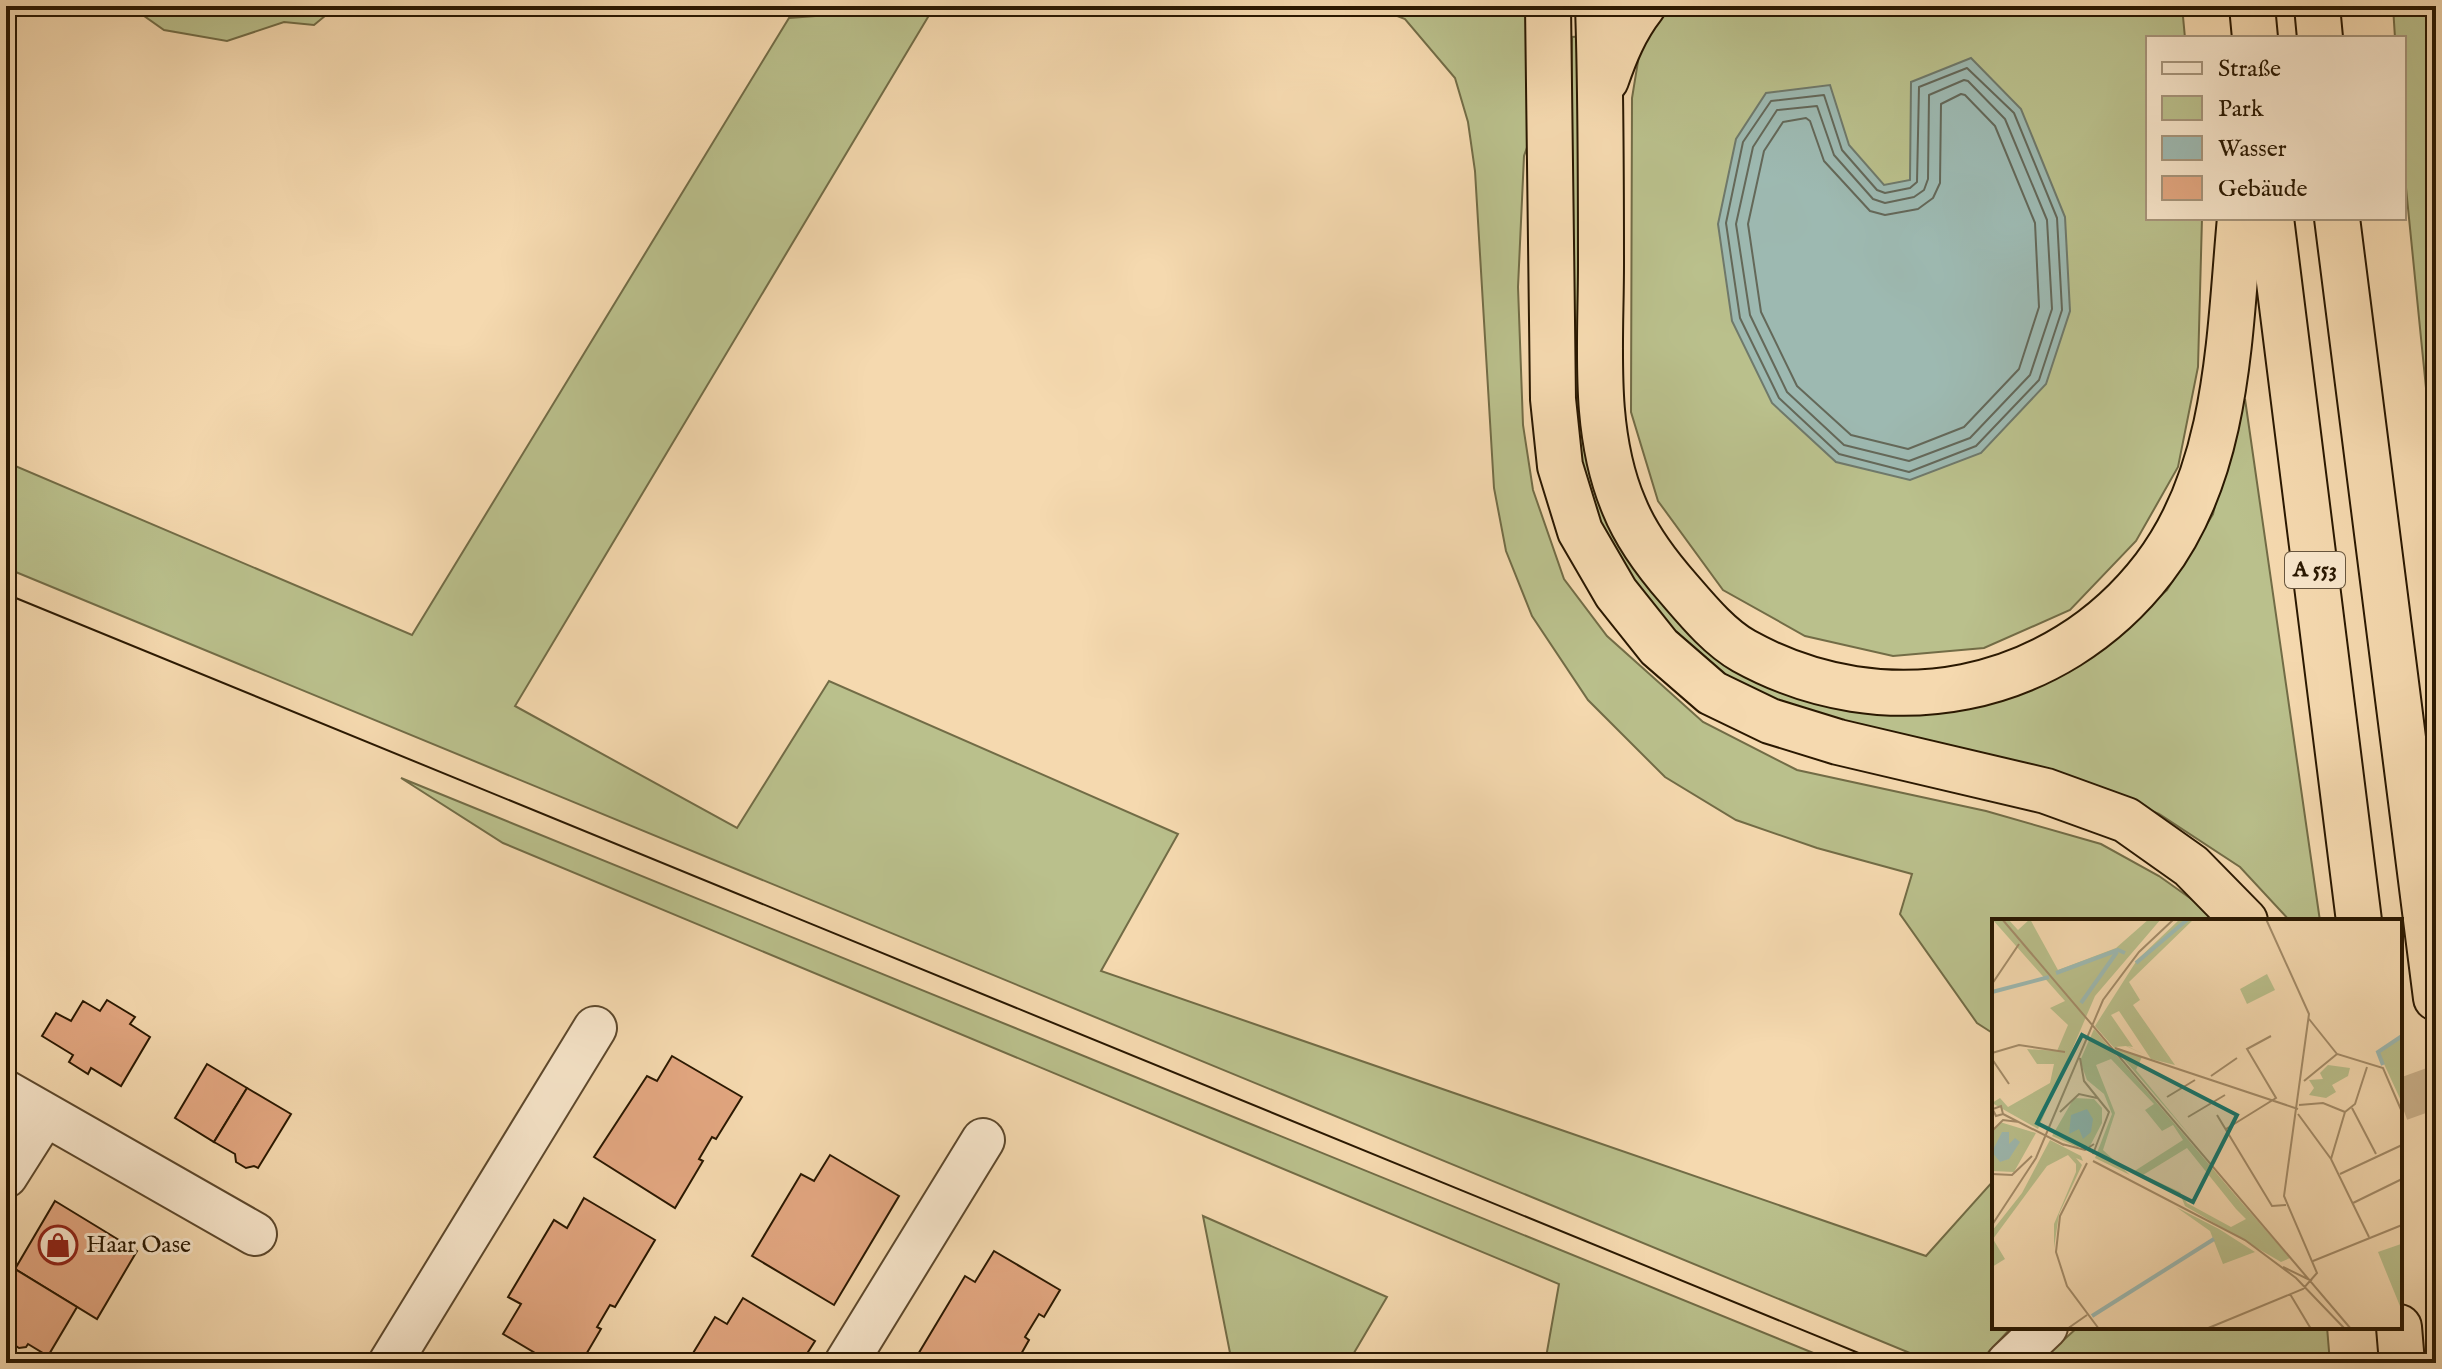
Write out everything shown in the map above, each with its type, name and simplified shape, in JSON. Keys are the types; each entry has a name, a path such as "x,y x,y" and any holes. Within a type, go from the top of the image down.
{"highway":[{"path":"1548,6 1553,399 1560,466 1580,531 1616,593 1659,647 1712,693 1770,721 1838,742 2046,791 2126,820 2191,866 2243,919"},
{"path":"1598,6 1601,396 1608,454 1624,507 1657,564 1702,615 1741,650 1798,676 1853,691 1920,693 1990,683 2054,656 2109,618 2155,567 2198,493 2219,412 2240,220"},
{"path":"1601,94 1615,52 1643,6"},
{"path":"2252,6 2255,36"},
{"path":"2317,6 2320,36"},
{"name":"A 553","path":"2271,220 2359,919"},
{"name":"A 553","path":"2337,220 2436,998"}],"street":[{"path":"390,1363 595,1028"},
{"path":"6,1092 255,1234"},
{"path":"6,1176 44,1116"},
{"path":"846,1363 983,1140"},
{"path":"2008,1363 2044,1329"}],"green space":[{"path":"130,6 189,6 206,13 258,6 337,6 314,25 284,22 227,41 164,30"},
{"path":"1372,6 1541,6 1541,107 1524,156 1518,287 1523,425 1533,490 1564,579 1607,636 1703,722 1797,770 1986,811 2101,844 2159,876 2216,919 1992,919 1992,1033 1977,1023 1900,914 1912,874 1817,848 1736,820 1665,777 1588,700 1532,616 1506,551 1494,488 1475,171 1468,122 1455,78 1405,19"},
{"path":"1665,6 2182,6 2185,36 2146,36 2146,220 2202,220 2198,367 2178,467 2136,541 2070,610 1984,648 1893,656 1805,636 1723,590 1658,501 1631,412 1632,98 1641,43"},
{"path":"2393,6 2436,6 2436,488 2406,188 2406,36 2395,36"},
{"path":"934,7 515,706 737,828 829,681 1178,834 1101,971 1926,1256 1992,1182 1992,1329 2010,1329 1983,1358 1993,1363 1934,1363 6,568 6,462 412,635 789,18"},
{"path":"1585,36 1578,418 1605,507 1648,583 1908,711 2000,701 2089,657 2167,590 2213,514 2232,435 2245,399 2320,919 2288,919 2240,867 2159,814 2078,780 1797,714 1729,680 1677,644 1625,576 1587,503 1567,383 1572,37"},
{"path":"401,778 1838,1363 1545,1363 1559,1284 503,843"},
{"path":"1203,1216 1387,1297 1348,1363 1304,1363 1302,1357 1275,1363 1232,1363"},
{"path":"2076,1329 2327,1329 2330,1363 2038,1363"}],"water":[{"path":"1971,58 2021,109 2065,217 2070,311 2046,384 1981,453 1910,480 1836,462 1772,403 1732,321 1718,224 1736,139 1766,93 1830,85 1849,145 1884,185 1910,180 1911,82"}],"building":[{"path":"107,1000 135,1017 130,1024 150,1037 121,1086 91,1068 88,1074 69,1062 73,1055 42,1036 56,1013 71,1021 83,1001 100,1011"},
{"path":"672,1056 742,1097 716,1139 712,1137 699,1159 703,1161 675,1208 594,1157 647,1076 657,1081"},
{"path":"207,1064 247,1088 214,1142 175,1118"},
{"path":"247,1088 291,1114 258,1168 246,1168 236,1162 235,1154 214,1142"},
{"path":"830,1155 899,1196 834,1305 752,1256 801,1174 814,1181"},
{"path":"584,1198 655,1240 615,1307 610,1305 597,1327 601,1329 581,1363 552,1363 503,1334 521,1304 508,1297 554,1220 567,1228"},
{"path":"55,1201 137,1251 97,1319 15,1269"},
{"path":"994,1251 1060,1290 1044,1317 1039,1314 1025,1337 1029,1340 1016,1363 928,1363 917,1356 965,1276 975,1282"},
{"path":"15,1269 77,1307 48,1356 28,1344 19,1348 13,1344 12,1334 6,1330 6,1282"},
{"path":"743,1298 815,1341 801,1363 687,1363 715,1317 727,1324"}],"tunnel":[{"path":"2402,1099 2436,1087"}],"tram line":[{"path":"6,594 1883,1363"}],"place":[{"name":"Haar Oase","path":"58,1245"}]}
